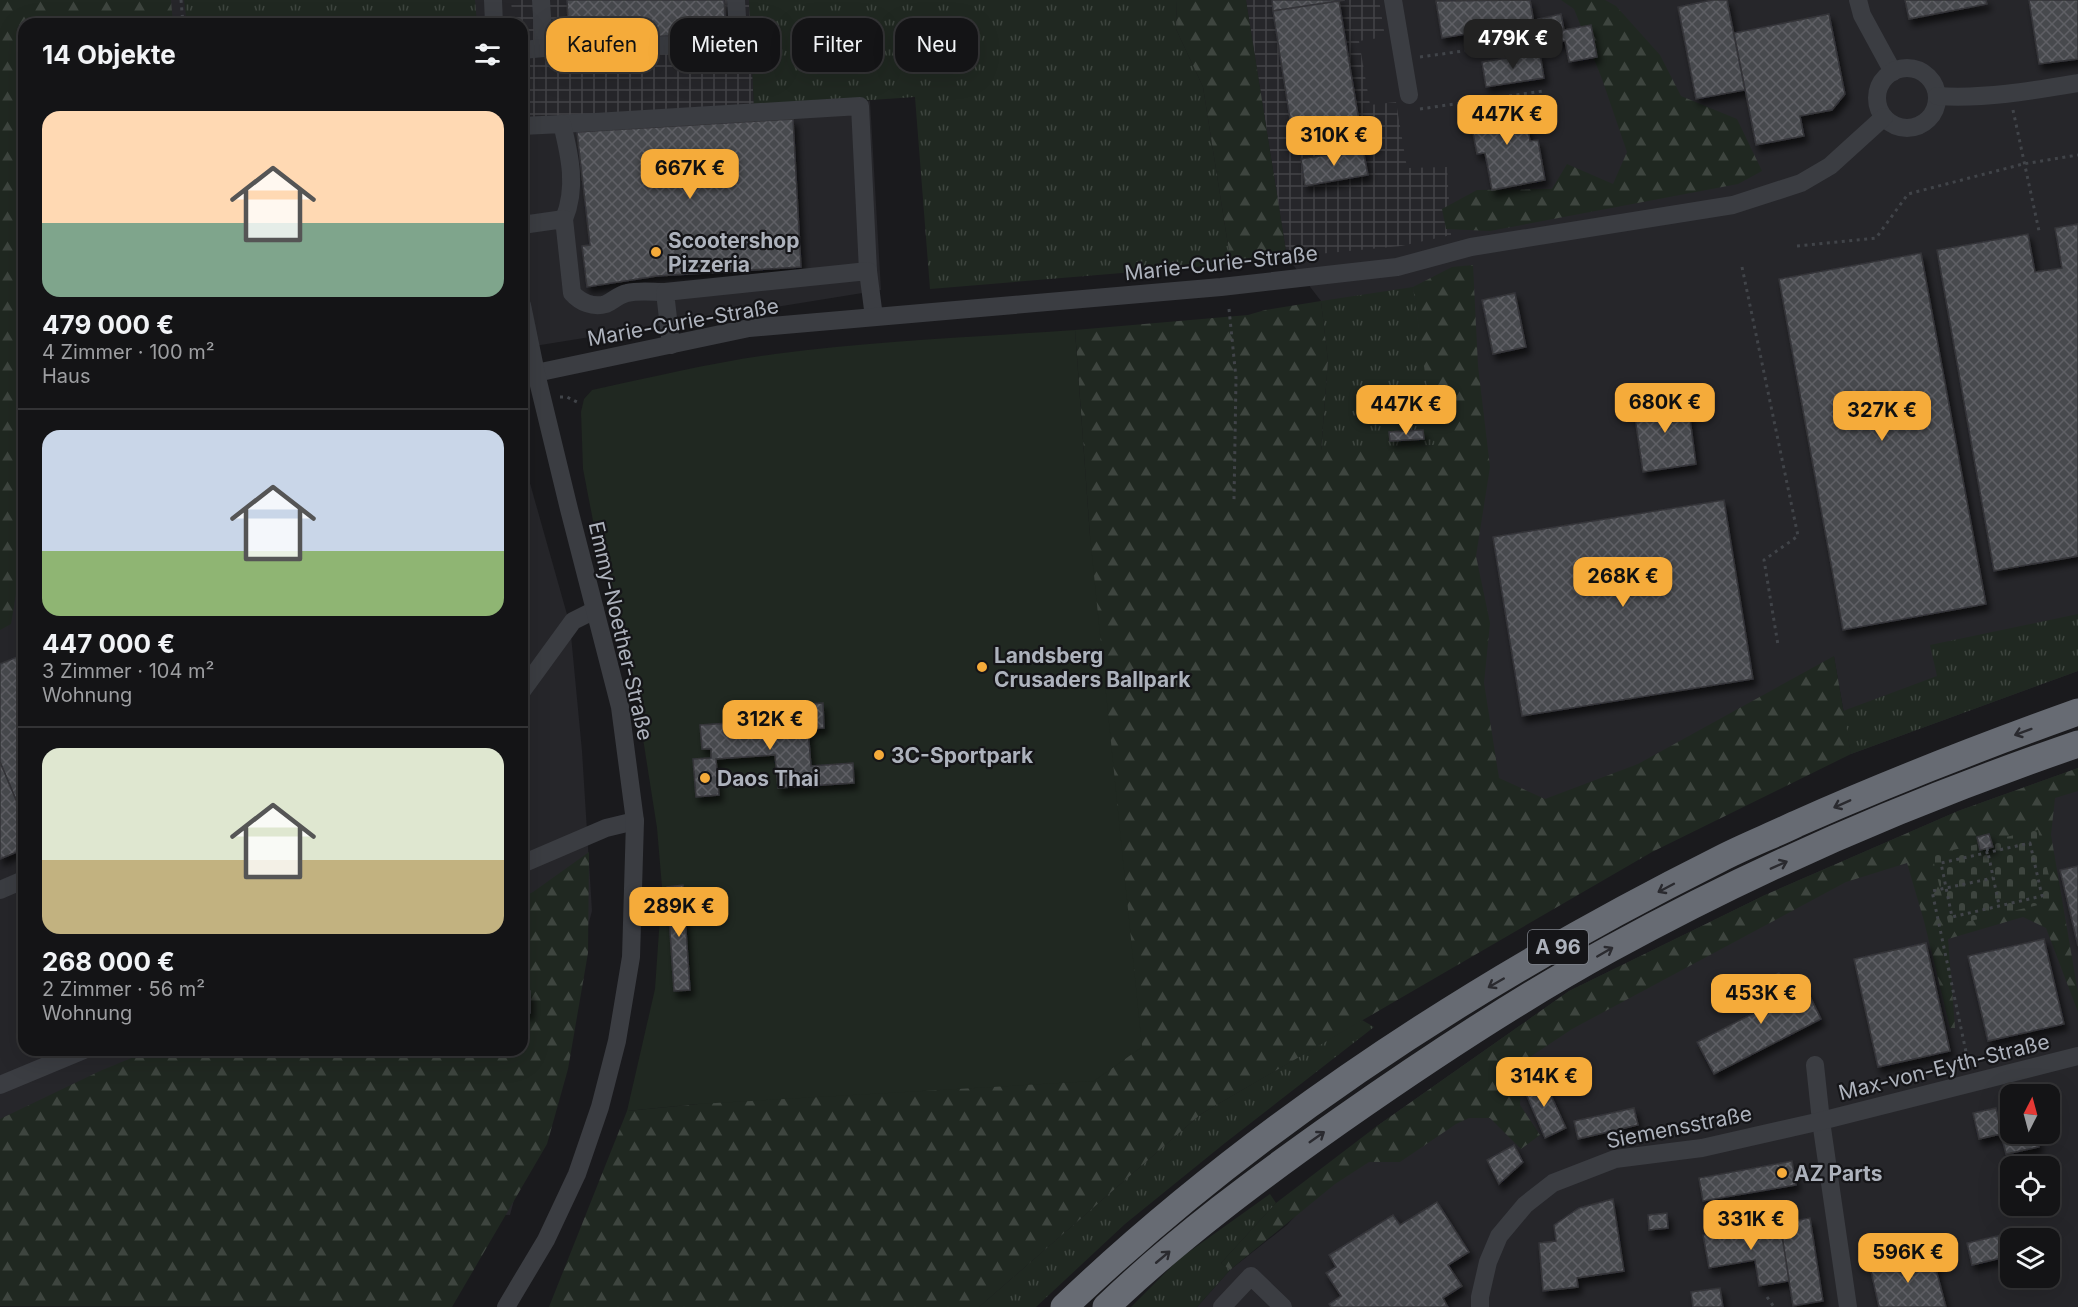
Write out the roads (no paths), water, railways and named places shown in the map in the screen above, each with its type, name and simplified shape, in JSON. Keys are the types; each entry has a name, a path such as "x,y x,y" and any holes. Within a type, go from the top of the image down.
{"highway":[{"name":"A 96","path":"1064,1307 1162,1220 1252,1148 1357,1072 1486,988 1596,925 1722,858 1866,793 2078,712"},
{"name":"A 96","path":"1106,1307 1179,1243 1288,1157 1372,1098 1495,1017 1610,949 1739,883 1879,820 2024,762 2078,744"}],"street":[{"path":"493,0 494,18"},
{"path":"541,0 544,48"},
{"path":"528,49 723,44 735,38 736,0"},
{"path":"1393,0 1409,95"},
{"path":"1858,0 1862,15 1893,72"},
{"path":"1903,69 1922,72 1935,87 1937,96 1937,105 1933,114 1918,126 1900,127 1884,117 1880,109 1878,92 1881,84 1893,72 1903,69"},
{"path":"1937,96 1970,98 2078,83"},
{"path":"528,126 860,106 868,271 874,317"},
{"name":"Marie-Curie-Straße","path":"536,373 749,328 1221,287 1397,267 1471,248 1733,205 1801,183 1830,166 1884,117"},
{"path":"562,124 570,155 572,187 570,206 564,219 572,293 580,302 606,304 628,292 665,292 868,271"},
{"path":"528,224 564,219"},
{"path":"665,292 671,345"},
{"name":"Emmy-Noether-Straße","path":"506,1307 546,1240 577,1174 600,1107 617,1041 631,957 635,821 620,707 528,334"},
{"path":"528,683 573,621 595,610"},
{"path":"528,861 606,828 635,821"},
{"path":"0,890 18,882"},
{"path":"0,1086 70,1056"},
{"name":"Max-von-Eyth-Straße","path":"1821,1121 2078,1056"},
{"path":"1815,1065 1848,1307"},
{"name":"Siemensstraße","path":"1480,1307 1488,1262 1500,1236 1525,1205 1553,1183 1615,1159 1702,1148 1821,1121"},
{"path":"1222,1307 1251,1276 1283,1307"}],"place":[{"name":"Scootershop Pizzeria","path":"656,252"},
{"name":"Landsberg Crusaders Ballpark","path":"982,667"},
{"name":"3C-Sportpark","path":"879,755"},
{"name":"Daos Thai","path":"705,778"},
{"name":"AZ Parts","path":"1782,1173"}]}
